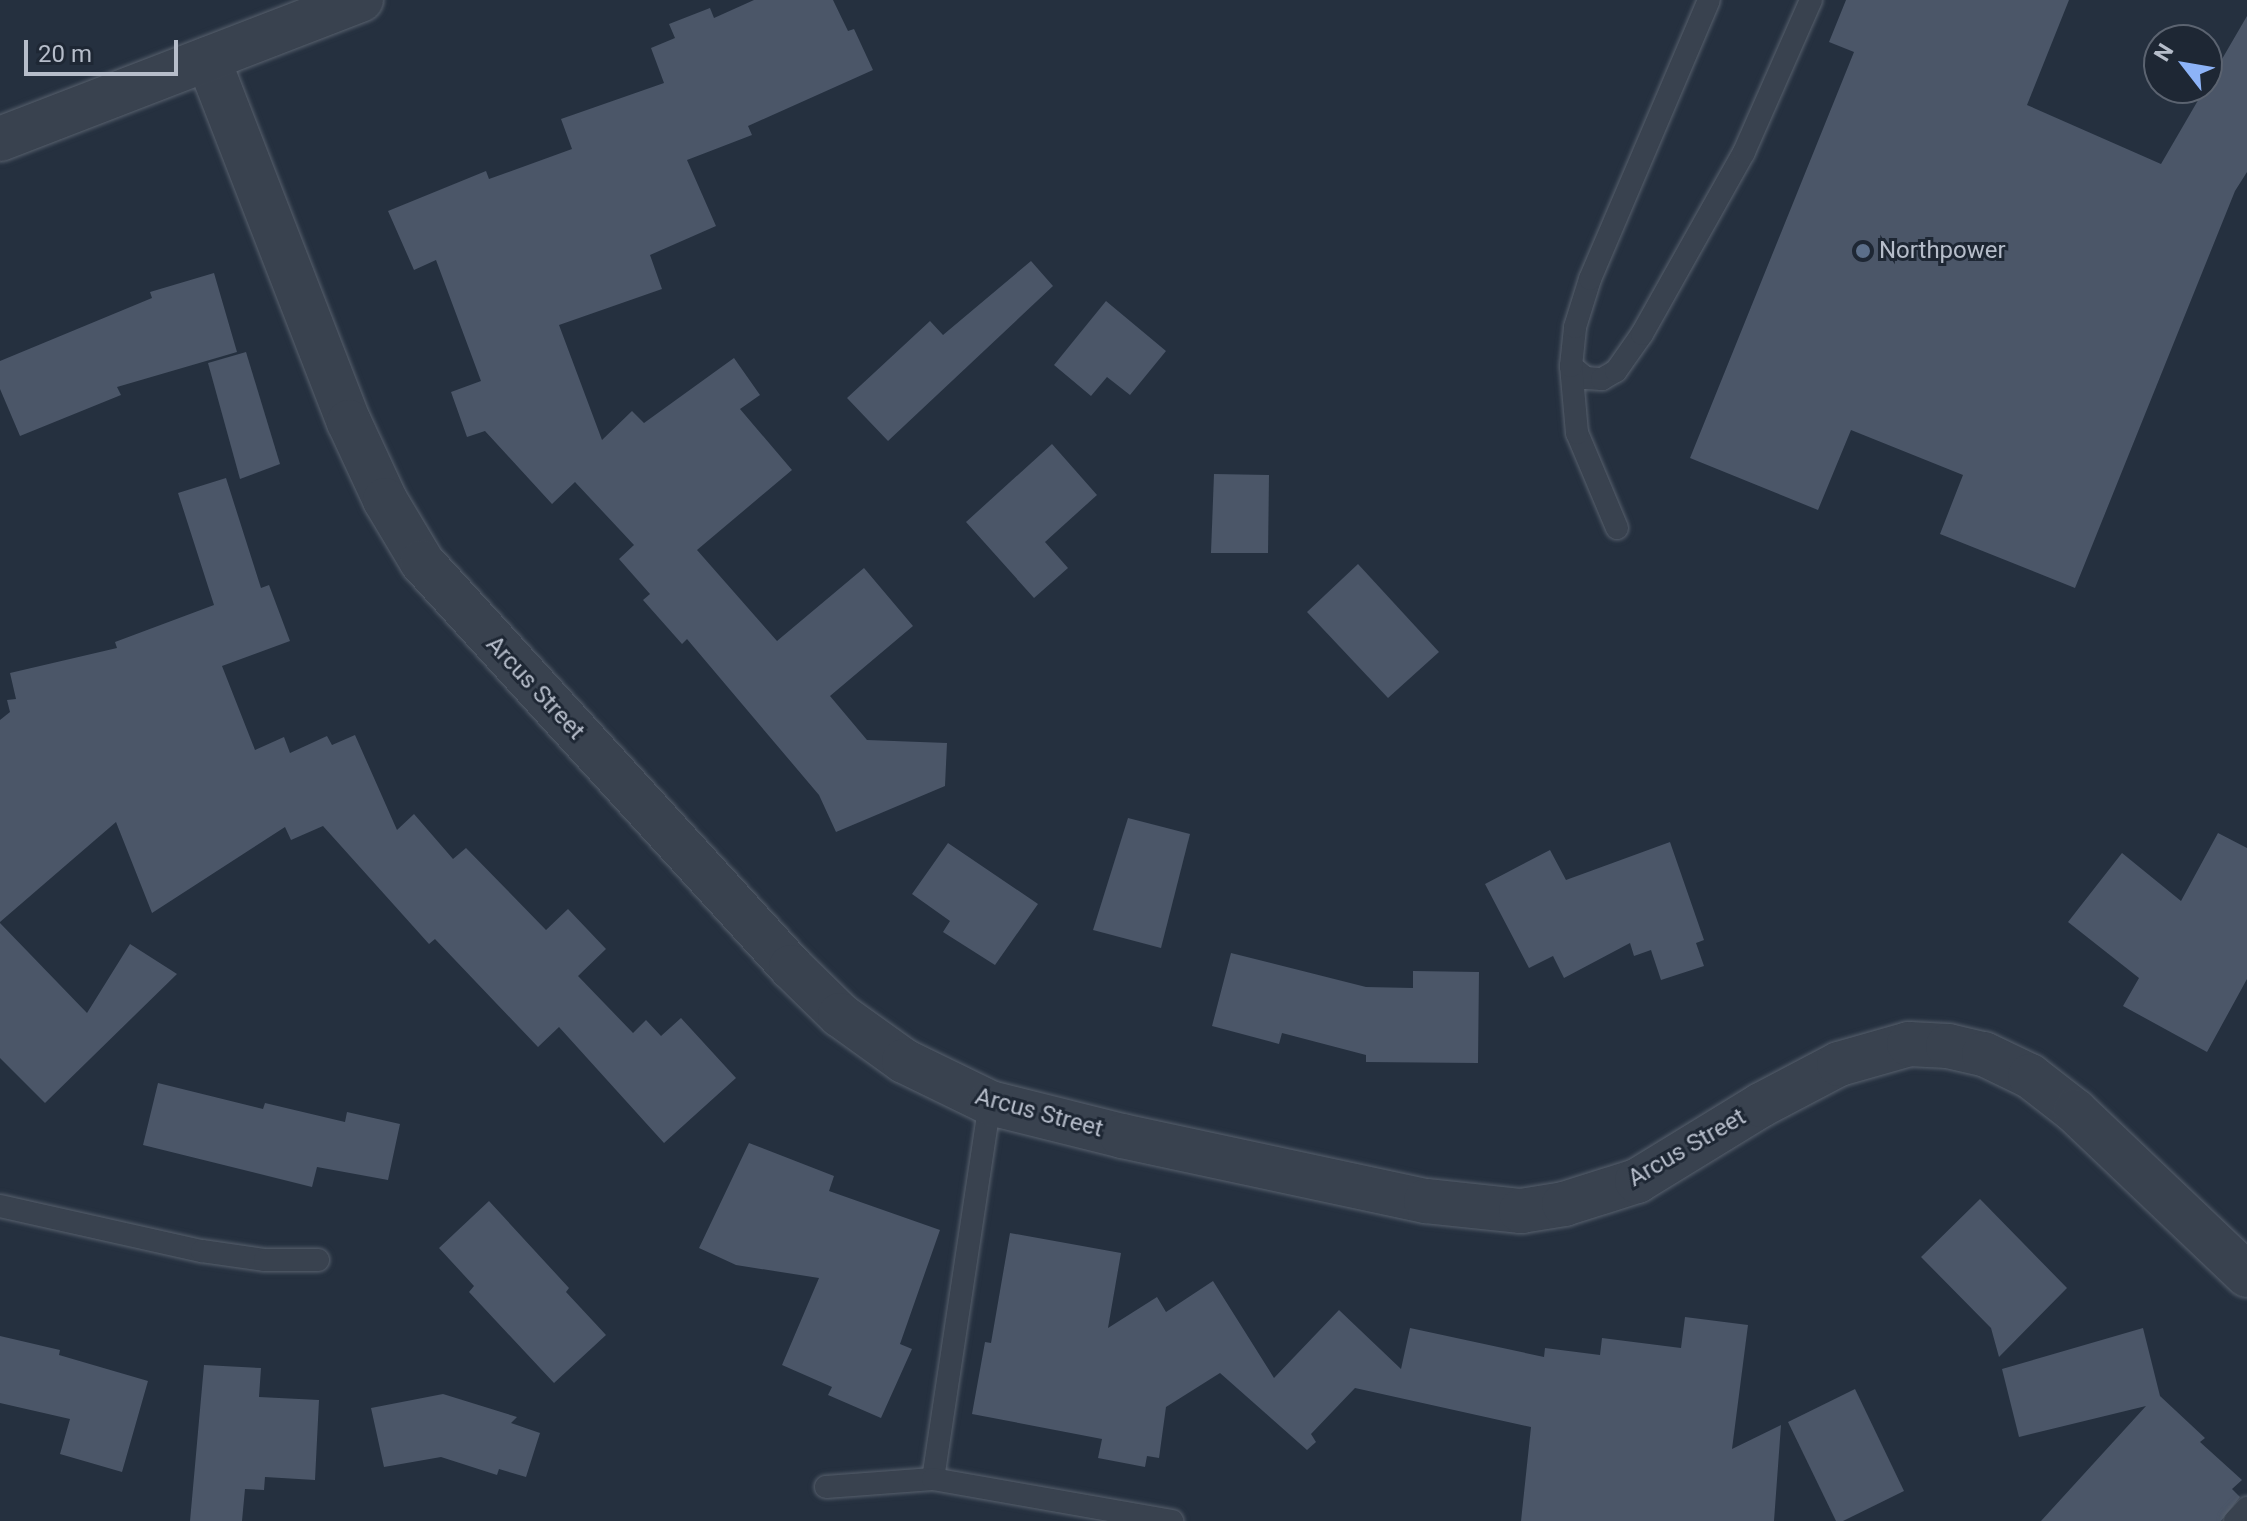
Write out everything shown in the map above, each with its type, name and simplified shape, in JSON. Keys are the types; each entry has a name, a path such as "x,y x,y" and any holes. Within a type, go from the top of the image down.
{"street":[{"path":"0,139 361,0"},
{"name":"Arcus Street","path":"208,59 349,422 385,500 422,562 780,956 840,1015 904,1061 990,1103 1122,1136 1426,1201 1521,1211 1564,1204 1637,1181 1761,1105 1839,1064 1909,1044 1948,1046 1984,1054 2030,1076 2247,1275"}],"lane":[{"path":"1617,528 1577,433 1571,366 1575,327 1590,279 1709,0"},
{"path":"1571,366 1586,378 1602,379 1616,371 1642,334 1744,152 1811,0"},
{"path":"933,1479 990,1103"},
{"path":"0,1206 202,1251 265,1260 318,1260"},
{"path":"826,1487 933,1479 1172,1521"},
{"path":"2235,1521 2247,1508"}],"building":[{"path":"754,0 833,0 848,31 854,29 873,70 748,126 752,135 687,160 716,226 650,255 662,289 559,325 602,440 632,411 644,423 734,358 760,395 740,409 792,470 697,550 777,641 864,568 913,626 830,696 867,740 947,743 945,786 836,832 819,795 687,639 682,644 643,600 650,594 619,559 634,545 575,482 552,504 485,431 467,437 451,392 481,381 436,260 414,270 388,211 486,171 489,179 572,149 561,119 664,83 651,48 675,38 669,24 710,8 714,18"},
{"path":"1846,0 2069,0 2027,105 2161,164 2196,104 2223,104 2223,57 2247,16 2247,172 2235,191 2075,588 1940,534 1963,475 1851,430 1818,510 1690,458 1854,52 1829,42"},
{"path":"1031,261 1053,286 888,441 847,398 930,321 943,335"},
{"path":"214,273 237,352 117,387 121,395 20,436 0,389 0,361 152,298 150,292"},
{"path":"1106,301 1166,351 1130,395 1107,377 1091,396 1054,365"},
{"path":"246,352 280,464 240,479 208,363"},
{"path":"1052,444 1097,495 1045,542 1068,568 1034,598 966,522"},
{"path":"1214,474 1269,475 1268,553 1211,553"},
{"path":"226,478 261,588 269,585 290,641 222,666 255,750 284,737 290,753 327,736 332,745 355,735 397,830 414,814 453,859 466,848 546,930 568,909 606,949 578,976 633,1033 646,1020 661,1036 681,1018 736,1078 664,1143 559,1027 538,1047 435,939 429,944 323,826 291,840 285,827 152,913 116,822 0,922 0,720 10,712 7,700 16,699 10,673 117,648 115,642 214,605 178,493"},
{"path":"1358,564 1439,652 1388,698 1307,612"},
{"path":"1128,818 1190,834 1161,948 1093,930"},
{"path":"2218,833 2247,848 2247,979 2207,1052 2123,1006 2139,978 2068,922 2122,853 2181,901"},
{"path":"1670,842 1704,940 1696,943 1704,966 1661,980 1651,950 1634,956 1630,943 1564,978 1553,956 1529,968 1485,884 1550,850 1566,880"},
{"path":"948,843 1038,904 995,965 943,932 950,921 912,894"},
{"path":"0,923 87,1013 130,944 177,974 45,1103 0,1058"},
{"path":"1231,953 1366,987 1413,988 1413,971 1479,972 1478,1063 1366,1062 1366,1055 1282,1033 1279,1044 1212,1026"},
{"path":"158,1083 263,1109 265,1103 345,1122 347,1112 400,1124 388,1180 317,1167 312,1187 143,1145"},
{"path":"749,1143 834,1176 829,1191 940,1230 900,1344 912,1349 881,1418 828,1395 832,1387 782,1365 819,1278 736,1265 699,1248"},
{"path":"1980,1199 2067,1288 1999,1357 1991,1328 1921,1257"},
{"path":"489,1201 569,1288 566,1292 606,1335 554,1383 469,1292 474,1286 439,1248"},
{"path":"1010,1233 1121,1253 1108,1328 1157,1297 1166,1312 1213,1281 1274,1378 1339,1310 1401,1369 1410,1328 1544,1357 1545,1348 1600,1355 1602,1338 1681,1348 1685,1317 1748,1325 1732,1449 1781,1425 1774,1521 1521,1521 1531,1427 1355,1388 1311,1434 1316,1442 1307,1450 1220,1373 1166,1407 1159,1458 1147,1456 1145,1467 1098,1458 1102,1439 972,1414 985,1342 991,1343"},
{"path":"2143,1328 2160,1396 2205,1438 2200,1442 2242,1480 2232,1489 2240,1497 2221,1521 2041,1521 2146,1406 2019,1437 2002,1369"},
{"path":"0,1336 60,1350 59,1355 148,1381 122,1472 60,1454 70,1419 0,1403"},
{"path":"204,1365 261,1368 259,1397 319,1400 315,1480 265,1477 264,1490 245,1489 242,1521 190,1521"},
{"path":"1855,1389 1904,1491 1843,1521 1836,1521 1788,1422"},
{"path":"443,1394 517,1417 511,1423 540,1433 526,1477 499,1469 497,1475 441,1457 384,1467 371,1408"}],"place":[{"name":"Northpower","path":"1863,251"}]}
